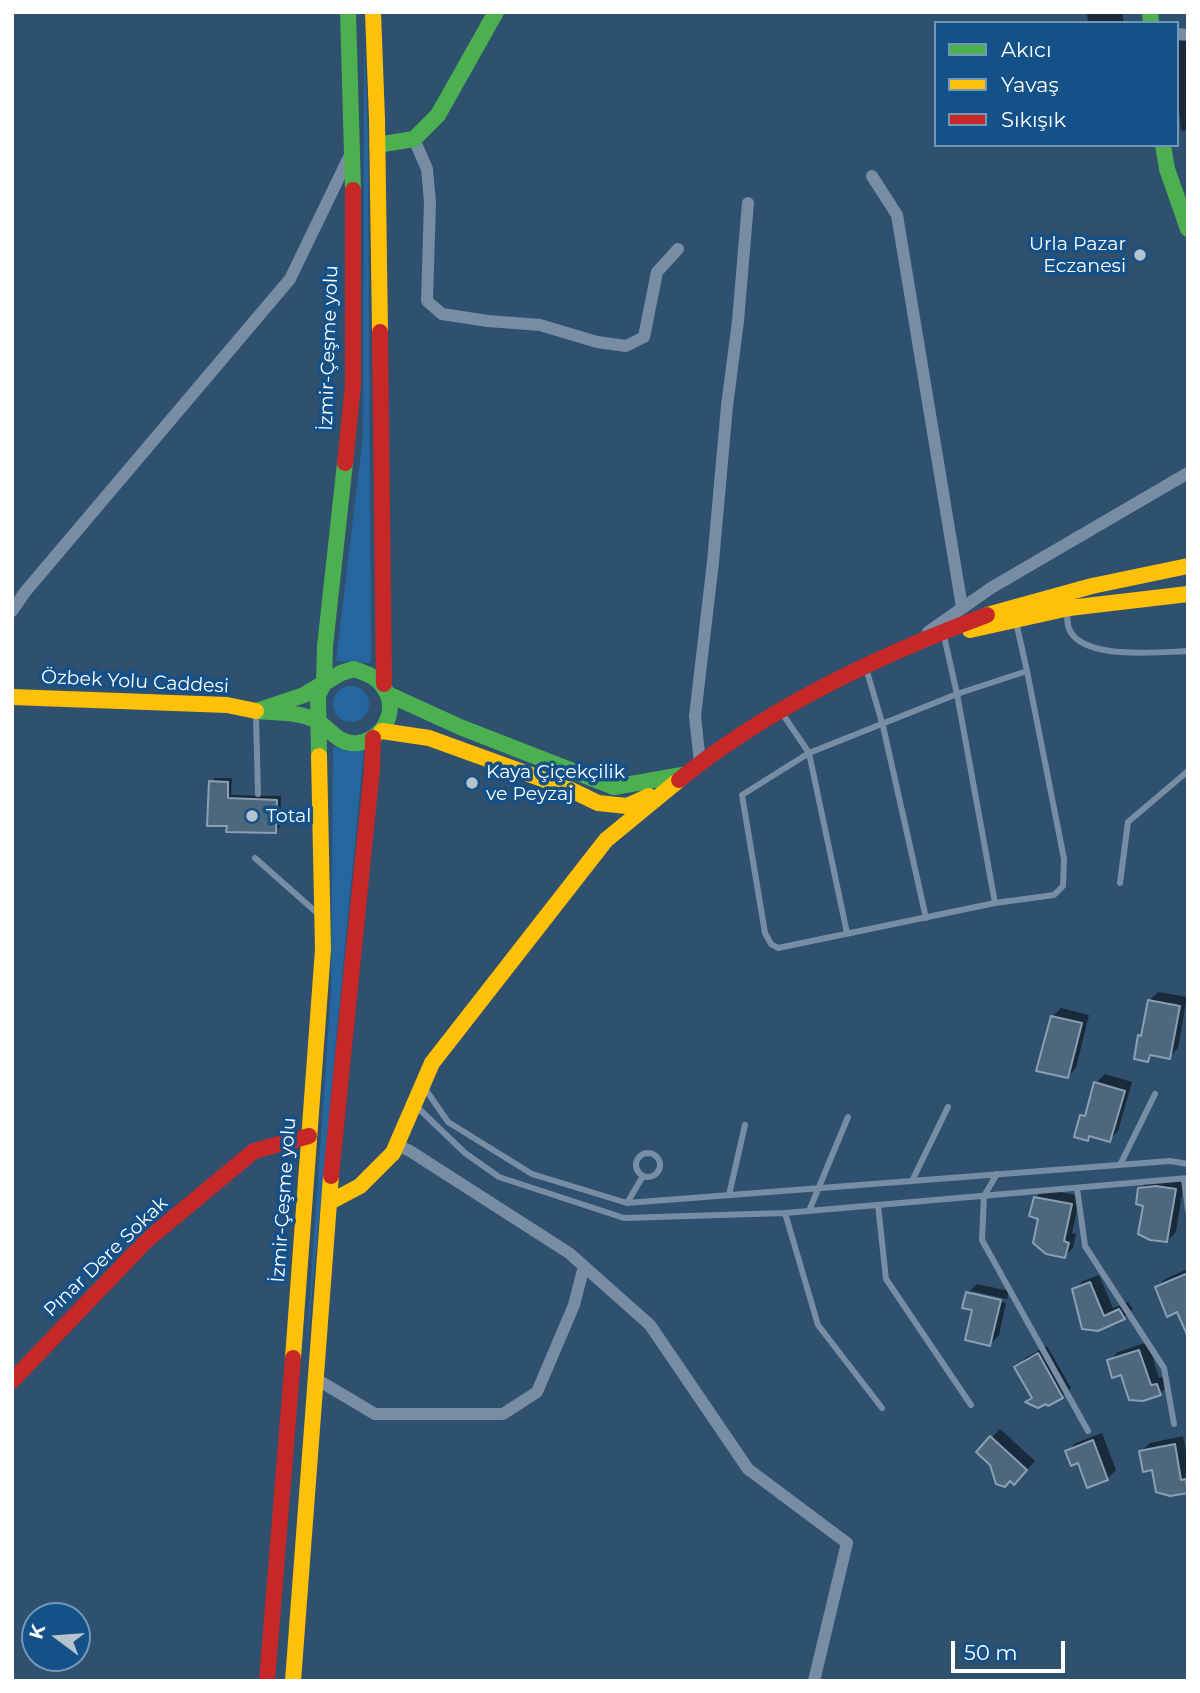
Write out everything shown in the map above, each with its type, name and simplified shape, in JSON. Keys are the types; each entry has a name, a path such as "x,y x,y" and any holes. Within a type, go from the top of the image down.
{"main road":[{"name":"İzmir-Çeşme yolu","path":"324,684 325,646 353,385 353,149 348,12"},
{"path":"293,1681 352,955 377,734 388,720 391,708 387,690 373,12"},
{"path":"377,145 414,139 438,115 496,12"},
{"path":"1163,147 1167,169 1188,229"},
{"path":"330,1202 360,1186 393,1153 432,1063 606,840 700,763 781,711 912,643 994,611 1092,586 1188,566"},
{"path":"912,643 1069,608 1188,594"},
{"path":"256,711 312,691 343,670 366,670 387,690 460,727 614,787 685,775"},
{"path":"324,684 318,695 318,721 330,734 346,742 355,743 377,734 429,738 567,788 598,803 627,806 685,775"},
{"name":"Özbek Yolu Caddesi","path":"12,697 227,705 298,715 318,721"},
{"name":"İzmir-Çeşme yolu","path":"267,1681 323,949 318,721"},
{"name":"Pınar Dere Sokak","path":"12,1381 147,1240 254,1151 309,1136"}],"street":[{"path":"414,139 426,169 430,202 427,301 442,314 488,321 540,324 597,342 626,346 643,337 657,272 678,249"},
{"path":"12,611 149,443 290,279 353,149"},
{"path":"872,176 897,215 962,607"},
{"path":"700,763 695,716 738,321 748,203"},
{"path":"912,643 1002,581 1188,473"},
{"path":"397,1145 584,1266 650,1325 748,1469 848,1544 814,1681"},
{"path":"316,1379 375,1414 503,1414 537,1392 573,1305 584,1266"}],"lane":[{"path":"1069,608 1066,622 1074,639 1091,649 1144,653 1188,651"},
{"path":"1016,620 1027,671 1064,859 1063,886 1054,895 995,903 778,948 771,944 765,933 742,795 809,753 883,726 957,694 1027,671"},
{"path":"944,636 995,903"},
{"path":"866,667 883,726 926,918"},
{"path":"256,711 258,794"},
{"path":"781,711 809,753 847,933"},
{"path":"1120,883 1128,822 1188,771"},
{"path":"255,858 322,918"},
{"path":"423,1086 448,1122 532,1174 627,1203 1170,1161 1188,1164"},
{"path":"1120,1165 1155,1094"},
{"path":"415,1104 465,1153 499,1177 624,1218 785,1213 1186,1178 1188,1210"},
{"path":"912,1181 948,1107"},
{"path":"809,1211 848,1117"},
{"path":"729,1195 745,1125"},
{"path":"997,1174 984,1196 982,1240 1088,1431"},
{"path":"627,1203 643,1176"},
{"path":"1077,1188 1085,1246 1164,1368 1174,1424"},
{"path":"878,1205 886,1279 971,1405"},
{"path":"785,1213 818,1325 882,1408"}],"shaded area":[{"path":"364,41 368,140 371,663 336,661 363,435"},
{"path":"351,686 364,691 369,704 364,717 351,722 338,717 333,704 338,691"},
{"path":"333,747 364,748 305,1366 331,991"}],"building":[{"path":"209,781 228,782 228,798 277,800 276,833 226,832 227,826 207,826"},
{"path":"1148,1000 1180,1006 1170,1059 1150,1055 1148,1062 1134,1059"},
{"path":"1051,1016 1082,1023 1068,1078 1036,1071"},
{"path":"1094,1082 1125,1091 1110,1142 1089,1136 1088,1141 1074,1137 1080,1115 1085,1116"},
{"path":"1156,1186 1176,1189 1167,1242 1150,1240 1138,1234 1143,1206 1136,1204 1138,1188"},
{"path":"1034,1197 1072,1204 1064,1241 1069,1243 1065,1258 1046,1254 1033,1243 1038,1219 1029,1216"},
{"path":"1188,1273 1188,1337 1177,1312 1167,1317 1155,1287"},
{"path":"1090,1282 1104,1316 1119,1309 1125,1319 1098,1331 1082,1329 1072,1289"},
{"path":"966,1292 1001,1300 990,1346 965,1340 972,1310 962,1308"},
{"path":"1139,1350 1151,1385 1157,1384 1161,1395 1143,1401 1129,1400 1121,1375 1112,1378 1107,1360"},
{"path":"1038,1353 1063,1398 1038,1408 1025,1402 1032,1398 1014,1367"},
{"path":"990,1436 1027,1470 1014,1485 1010,1481 1005,1487 996,1484 990,1465 976,1452"},
{"path":"1093,1440 1108,1480 1087,1488 1078,1463 1071,1466 1065,1451"},
{"path":"1175,1444 1181,1480 1186,1479 1188,1493 1170,1496 1156,1492 1152,1470 1143,1472 1139,1451"}],"traffic: fast":[{"path":"348,12 353,190"},
{"path":"377,145 414,139 438,115 496,12"},
{"path":"1150,12 1151,21"},
{"path":"1163,147 1167,169 1188,229"},
{"path":"319,756 318,695 324,684 325,646 345,463"},
{"path":"354,669 379,682 390,703 387,721 382,729 368,740 346,742 306,716 256,711 304,695 341,673 354,669"},
{"path":"390,695 460,727 614,787 682,775"}],"traffic: slow":[{"path":"373,12 380,332"},
{"path":"987,615 1092,586 1188,566"},
{"path":"970,630 1069,608 1188,594"},
{"path":"12,697 227,705 256,711"},
{"path":"382,731 429,738 567,788 598,803 627,806 649,796"},
{"path":"293,1358 323,949 319,756"},
{"path":"330,1202 360,1186 393,1153 432,1063 606,840 679,780"},
{"path":"293,1681 331,1176"}],"traffic: jam":[{"path":"345,463 353,385 353,190"},
{"path":"380,332 384,684"},
{"path":"679,780 749,730 826,686 907,647 987,615"},
{"path":"331,1176 373,738"},
{"path":"12,1381 147,1240 254,1151 309,1136"},
{"path":"267,1681 293,1358"}],"place":[{"name":"Urla Pazar Eczanesi","path":"1140,255"},
{"name":"Kaya Çiçekçilik ve Peyzaj","path":"472,783"},
{"name":"Total","path":"252,816"}]}
